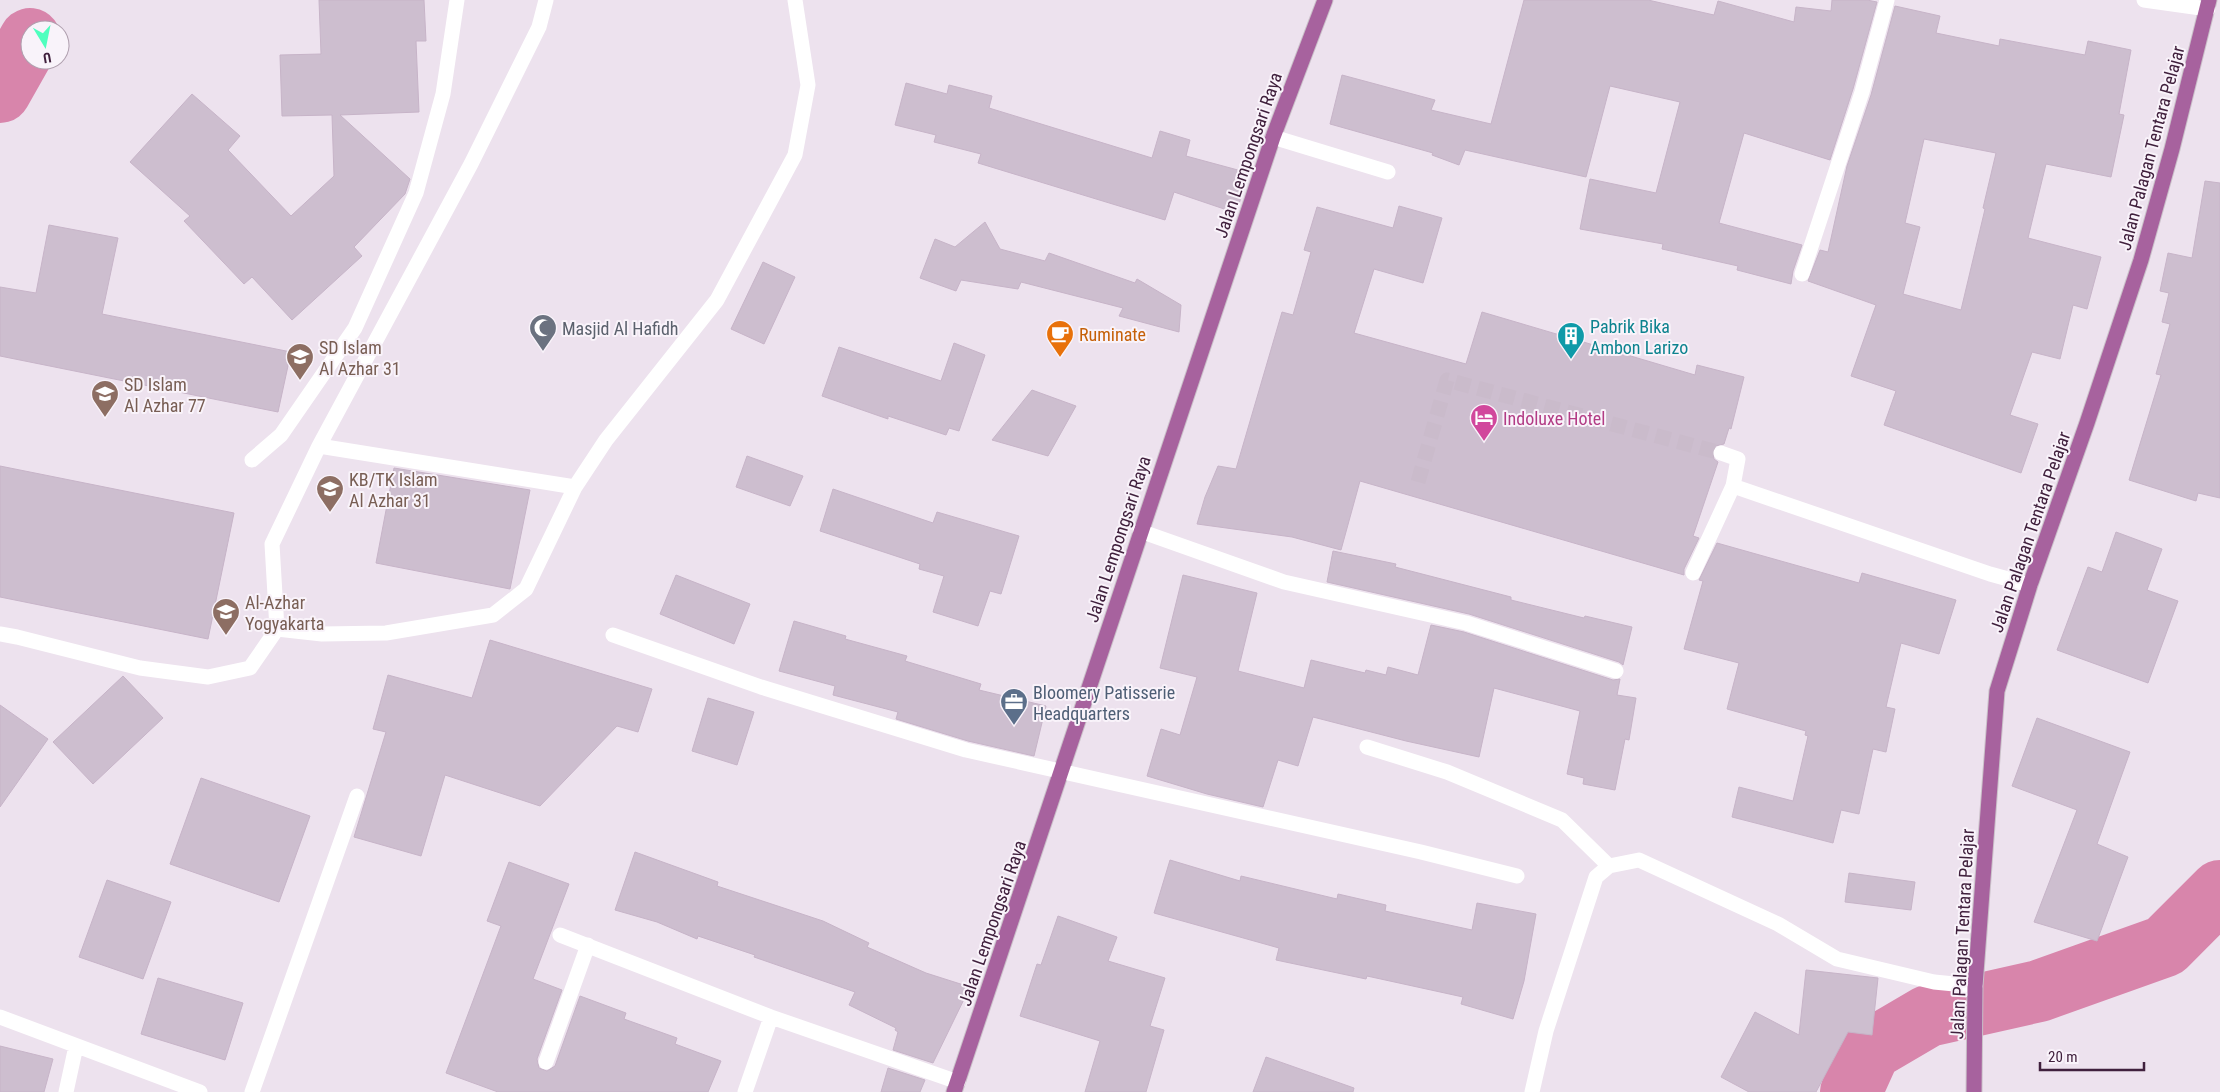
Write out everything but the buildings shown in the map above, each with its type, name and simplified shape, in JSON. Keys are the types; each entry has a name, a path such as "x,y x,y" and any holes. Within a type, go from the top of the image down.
{"main road":[{"name":"Jalan Lempongsari Raya","path":"956,1087 1273,137 1325,0"},
{"name":"Jalan Palagan Tentara Pelajar","path":"1974,1092 1975,991 1996,691 2030,585 2087,423 2141,260 2172,149 2208,4"}],"street":[{"path":"252,460 281,436 354,328 412,202 443,94 457,0"},
{"path":"0,634 140,668 208,676 250,668 277,629 272,544 319,446 472,164 539,27 546,0"},
{"path":"277,629 322,634 386,633 493,615 526,590 575,487 606,440 717,300 796,154 808,85 795,0"},
{"path":"1802,274 1862,92 1887,0"},
{"path":"2144,0 2208,4"},
{"path":"1273,137 1388,172"},
{"path":"319,446 575,487"},
{"path":"1693,573 1733,486 1738,459 1720,453"},
{"path":"1733,486 1990,574 2030,585"},
{"path":"1140,531 1284,582 1466,622 1616,671"},
{"path":"614,635 761,687 966,750 1421,852 1517,876"},
{"path":"1367,746 1447,772 1562,820 1610,866"},
{"path":"252,1092 357,796"},
{"path":"1532,1092 1546,1031 1596,878 1610,866 1639,860 1778,924 1837,959 1975,991"},
{"path":"560,935 956,1087"},
{"path":"546,1062 588,945"},
{"path":"0,1016 200,1092"},
{"path":"745,1092 771,1016"},
{"path":"66,1092 76,1046"}],"waterway":[{"path":"0,92 20,57"},
{"path":"1851,1092 1870,1050 1928,1016 2039,991 2165,946 2220,891"}],"tunnel":[{"path":"1418,482 1447,380 1721,453"}],"place":[{"name":"Masjid Al Hafidh","path":"543,352"},
{"name":"Ruminate","path":"1060,358"},
{"name":"Pabrik Bika Ambon Larizo","path":"1571,360"},
{"name":"SD Islam Al Azhar 31","path":"300,381"},
{"name":"SD Islam Al Azhar 77","path":"105,418"},
{"name":"Indoluxe Hotel","path":"1484,442"},
{"name":"KB/TK Islam Al Azhar 31","path":"330,513"},
{"name":"Al-Azhar Yogyakarta","path":"226,636"},
{"name":"Bloomery Patisserie Headquarters","path":"1014,726"}]}
